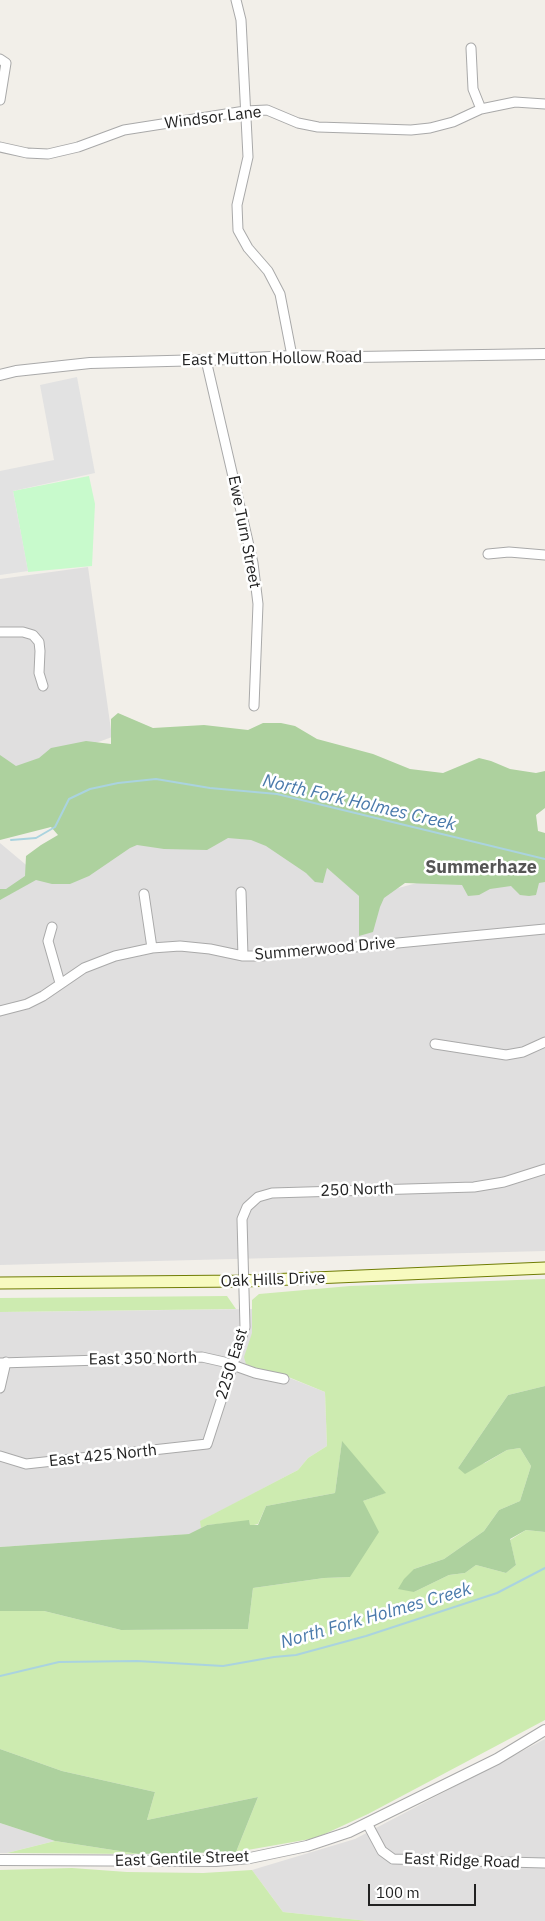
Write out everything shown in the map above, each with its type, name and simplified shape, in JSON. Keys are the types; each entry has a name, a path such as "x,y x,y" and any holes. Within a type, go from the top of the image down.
{"main road":[{"name":"Oak Hills Drive","path":"0,1283 244,1282 545,1268"}],"street":[{"path":"236,0 240,20 248,157 237,205 238,230 248,248 268,271 280,294 292,356"},
{"path":"472,48 473,89 481,109"},
{"path":"0,100 3,61"},
{"name":"Windsor Lane","path":"0,147 28,153 48,154 78,147 124,130 246,111 267,110 298,122 318,126 411,130 430,128 453,122 481,109 515,102 545,104"},
{"name":"East Mutton Hollow Road","path":"0,376 16,371 65,364 292,356 356,357 545,354"},
{"name":"Ewe Turn Street","path":"206,360 253,563 258,604 254,706"},
{"path":"488,554 509,552 545,555"},
{"path":"0,632 23,632 32,635 39,642 39,673 43,686"},
{"path":"241,892 243,956"},
{"path":"144,894 152,948"},
{"path":"52,927 48,941 60,983"},
{"name":"Summerwood Drive","path":"0,1011 27,1004 43,996 84,968 115,956 152,948 180,946 210,949 243,956 261,956 545,929"},
{"path":"434,1044 506,1055 522,1052 545,1042"},
{"name":"250 North","path":"244,1282 242,1219 247,1207 258,1196 272,1192 474,1187 504,1182 545,1169"},
{"name":"2250 East","path":"207,1444 245,1327 244,1282"},
{"name":"East 350 North","path":"3,1363 202,1357 232,1364 254,1373 284,1379"},
{"path":"0,1388 3,1363"},
{"name":"East 425 North","path":"0,1456 26,1464 207,1444"},
{"name":"East Gentile Street","path":"0,1860 122,1862 233,1860 307,1846 336,1838 368,1823 497,1759 545,1730"},
{"name":"East Ridge Road","path":"368,1823 382,1851 393,1859 545,1863"}],"shaded area":[{"path":"77,377 95,473 13,491 28,571 0,575 0,471 54,460 40,385"},
{"path":"88,567 112,737 25,769 0,761 0,579"},
{"path":"233,827 326,867 362,898 435,878 545,875 545,1251 0,1265 0,843 31,869 77,849"},
{"path":"257,1309 247,1361 325,1392 327,1446 308,1458 298,1470 201,1521 201,1528 190,1534 0,1547 0,1312"},
{"path":"545,1739 545,1921 368,1921 283,1912 252,1870 355,1839"},
{"path":"0,1823 55,1841 0,1853"}],"green space":[{"path":"89,476 95,504 92,566 28,572 13,491"},
{"path":"118,713 153,728 204,725 248,730 263,723 281,723 295,726 317,739 373,754 410,769 443,773 479,758 510,769 536,773 545,771 545,808 536,815 538,831 545,833 545,882 539,883 536,895 529,896 520,895 511,886 490,889 479,895 468,896 462,885 405,883 384,898 373,932 359,936 359,896 327,868 323,883 315,882 306,873 266,846 251,840 228,838 207,850 164,849 137,845 89,876 70,884 52,884 36,880 0,900 0,889 6,889 25,876 26,856 58,835 51,827 0,840 0,755 16,766 39,758 51,748 86,741 111,744 111,719"},
{"path":"545,1279 545,1386 508,1395 458,1468 485,1463 507,1450 520,1448 531,1466 520,1501 499,1510 484,1531 444,1559 414,1569 414,1592 449,1575 465,1573 476,1565 506,1573 516,1565 510,1540 526,1530 545,1532 545,1720 368,1814 316,1838 236,1852 258,1797 147,1820 155,1792 62,1771 0,1749 0,1611 44,1611 121,1630 248,1629 253,1588 324,1578 350,1577 363,1501 385,1493 342,1442 335,1493 266,1506 258,1524 250,1526 249,1521 207,1525 201,1528 200,1521 298,1470 308,1458 327,1446 325,1392 286,1376 269,1373 246,1364 244,1357 252,1333 252,1300 259,1294 350,1286"},
{"path":"227,1296 236,1309 0,1312 0,1298"},
{"path":"545,1386 545,1532 526,1530 510,1539 516,1565 506,1573 476,1565 465,1573 449,1575 414,1592 398,1589 404,1579 414,1569 444,1559 484,1531 499,1510 520,1501 531,1466 520,1448 507,1450 465,1474 458,1468 508,1395"},
{"path":"342,1441 386,1493 363,1501 379,1532 350,1577 324,1578 253,1588 248,1629 121,1630 44,1611 0,1611 0,1547 189,1534 207,1525 249,1520 250,1525 258,1525 266,1506 335,1493"},
{"path":"0,1749 62,1771 155,1792 147,1820 258,1797 236,1852 139,1854 55,1841 0,1823"},
{"path":"55,1841 139,1854 7,1853"},
{"path":"72,1868 127,1872 203,1873 252,1870 283,1912 368,1921 0,1921 0,1870"}],"waterway":[{"name":"North Fork Holmes Creek","path":"11,840 36,838 55,827 69,799 90,789 118,783 156,779 210,788 277,794 545,859"},
{"name":"North Fork Holmes Creek","path":"0,1676 59,1662 137,1661 223,1666 296,1655 366,1636 497,1593 545,1568"}],"district":[{"name":"Summerhaze","path":"481,868"}]}
